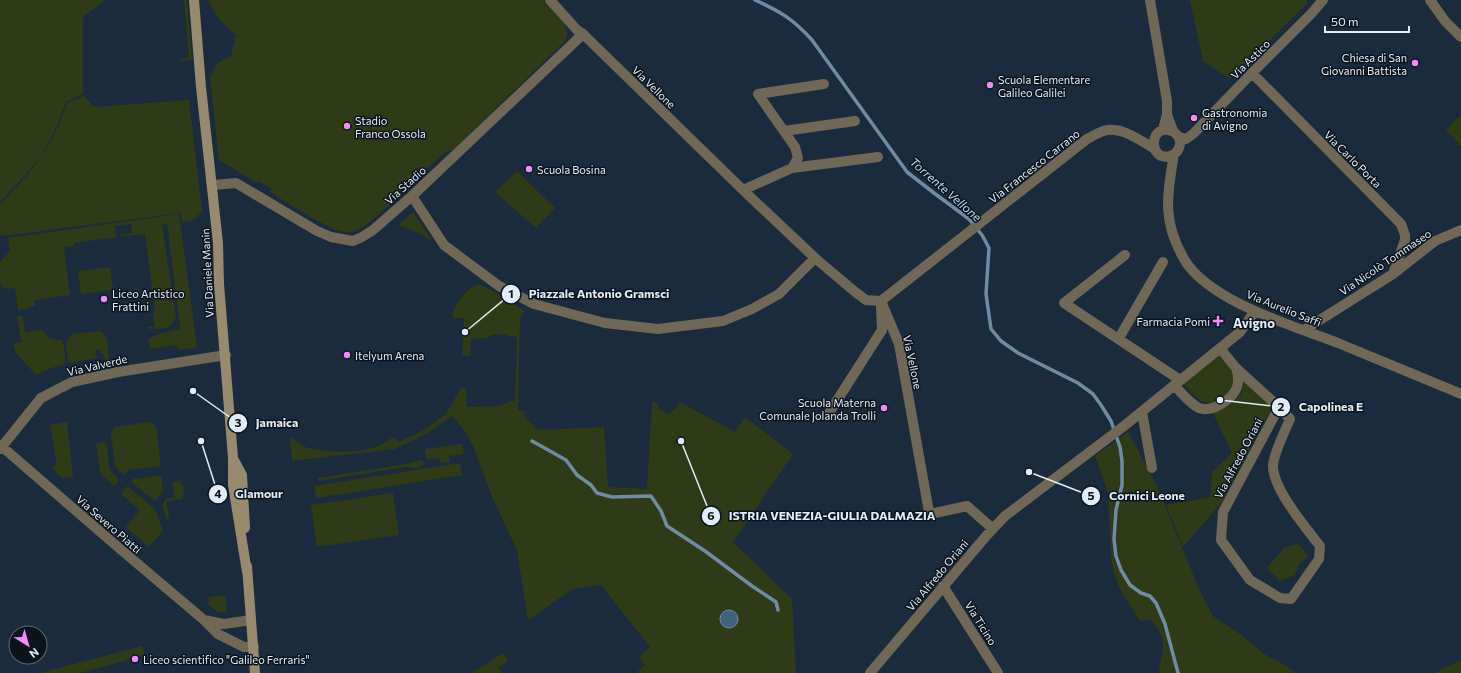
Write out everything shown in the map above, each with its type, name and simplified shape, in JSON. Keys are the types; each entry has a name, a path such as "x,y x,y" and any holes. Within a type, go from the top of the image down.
{"main road":[{"name":"Via Daniele Manin","path":"194,0 201,88 213,185 218,243 219,284 226,354 233,458 242,475 247,572 255,673"}],"street":[{"name":"Via Vellone","path":"550,0 577,30 583,34 815,258 866,300 881,301 899,344 929,512 935,513 967,506 993,529"},
{"name":"Via Aurelio Saffi","path":"1150,0 1168,101 1167,114 1160,132 1153,141 1170,181"},
{"name":"Via Astico","path":"1176,153 1191,141 1193,134 1323,0"},
{"path":"1430,0 1445,21 1461,37"},
{"name":"Via Stadio","path":"213,185 236,183 331,238 353,241 373,230 412,196 583,34"},
{"name":"Via Carlo Porta","path":"1252,73 1401,224 1405,235 1405,240 1393,274"},
{"path":"792,168 798,158 795,147 758,94 824,84"},
{"name":"Via Aurelio Saffi","path":"1167,114 1180,143 1176,153 1170,181 1167,208 1168,220 1179,249 1192,270 1207,284 1245,307 1461,394"},
{"path":"784,131 855,121"},
{"name":"Via Francesco Carrano","path":"881,301 1087,139 1108,130 1114,130 1133,136 1158,152"},
{"path":"1160,132 1170,130 1176,135 1186,139 1193,134"},
{"name":"Via Francesco Carrano","path":"1133,136 1160,132"},
{"path":"1158,152 1166,157 1176,153"},
{"path":"743,190 792,168 878,157"},
{"path":"412,196 444,244 499,286 534,304 605,323 658,329 723,321 779,294 815,258"},
{"name":"Via Nicolò Tommaseo","path":"1304,330 1393,274 1435,241 1461,230"},
{"path":"1125,255 1064,303 1119,338 1177,382 1188,401 1200,408 1210,409 1222,403 1233,394 1237,386 1238,379 1236,368"},
{"path":"1119,338 1163,262"},
{"path":"829,413 882,330 881,301"},
{"name":"Via Alfredo Oriani","path":"870,673 1005,516 1142,412 1240,332 1255,311"},
{"name":"Via Alfredo Oriani","path":"1220,348 1236,368 1278,407 1290,419 1273,464 1275,479 1295,514 1320,546 1319,559 1291,599 1280,598 1250,580 1221,540 1223,512 1278,407"},
{"name":"Via Valverde","path":"1,447 41,398 72,382 118,372 226,354"},
{"path":"1142,412 1152,468"},
{"name":"Via Severo Piatti","path":"1,447 204,620 218,634 244,647 254,647"},
{"name":"Via Ticino","path":"944,586 998,673"},
{"name":"Via Severo Piatti","path":"204,620 224,624 251,620"}],"green space":[{"path":"0,0 105,0 83,17 83,94 66,102 52,137 45,150 26,174 0,202"},
{"path":"184,0 187,0 192,60 181,61 181,59 189,58"},
{"name":"Stadio Franco Ossola","path":"208,0 543,0 557,14 565,25 567,36 564,42 452,151 447,151 417,177 413,185 365,226 353,232 345,232 328,226 307,215 270,192 272,189 258,181 257,183 219,160 210,77 218,64 231,56 236,35 227,28 213,10"},
{"path":"1190,0 1306,0 1308,3 1230,79 1203,61"},
{"path":"84,96 94,107 189,100 202,212 193,220 182,222 180,213 4,236 0,234 0,204 32,170 48,146 67,103"},
{"path":"1461,115 1461,146 1446,130"},
{"path":"517,171 555,208 536,228 495,192"},
{"path":"413,212 433,242 419,233 398,225"},
{"path":"179,214 197,347 180,350 176,345 150,349 149,339 156,335 179,329 180,325 167,224 162,225 176,318 168,328 148,329 148,327 155,327 153,312 155,311 145,234 121,236 121,234 132,233 131,224 115,226 116,237 74,243 74,246 64,247 70,295 35,300 35,305 28,309 18,310 15,288 5,289 0,284 0,262 10,251 8,238"},
{"path":"110,267 113,290 81,294 78,271"},
{"path":"475,285 481,285 487,288 525,311 520,318 518,410 526,412 523,415 538,430 604,427 608,487 647,489 652,403 654,403 654,401 658,404 658,409 669,414 680,402 735,432 745,417 793,454 733,542 792,599 796,673 638,673 639,670 645,665 639,657 650,647 601,585 573,589 528,620 517,550 493,499 473,446 465,431 452,416 428,433 395,449 292,461 290,437 307,448 337,452 359,451 376,447 394,437 399,442 424,430 446,414 461,388 466,388 467,407 501,406 509,401 515,401 517,337 504,334 491,335 488,338 471,339 471,356 462,355 464,318 455,318 452,315 461,298"},
{"path":"17,316 23,316 25,332 42,330 50,339 61,340 65,352 64,365 51,368 36,375 16,353 13,344 21,342"},
{"path":"100,331 107,339 109,360 106,361 99,349 95,350 97,358 71,363 68,361 66,342 72,334"},
{"path":"1220,353 1232,369 1234,377 1233,389 1212,404 1207,403 1195,397 1183,383"},
{"path":"1244,381 1272,407 1222,502 1183,547 1166,505 1210,497 1212,472 1232,453 1213,413 1229,406 1241,394"},
{"path":"67,422 73,477 62,478 55,471 53,466 57,465 50,425"},
{"path":"149,422 156,427 161,466 128,470 124,475 115,465 111,434 112,430 115,427"},
{"path":"1128,432 1157,486 1199,589 1213,616 1244,637 1264,654 1296,673 1159,673 1163,648 1161,635 1150,619 1140,621 1120,589 1113,570 1108,492 1095,456"},
{"path":"106,442 110,470 119,480 114,486 100,473 96,443"},
{"path":"462,444 464,454 449,456 450,462 440,463 439,458 426,459 425,449"},
{"path":"420,460 423,461 424,464 418,467 406,467 318,481 318,478 406,464"},
{"path":"460,463 462,475 316,498 314,486"},
{"path":"161,475 163,491 155,501 131,482 133,479"},
{"path":"181,481 181,485 183,485 183,499 167,501 169,520 167,520 162,505 166,499 175,498 172,482"},
{"path":"127,486 155,509 163,531 149,547 126,527 140,510 121,494"},
{"path":"393,493 399,535 317,547 311,505"},
{"path":"1298,544 1309,556 1299,564 1295,575 1280,581 1267,568 1284,548"},
{"path":"225,595 227,610 225,612 218,612 207,603 209,602 208,597"},
{"path":"142,646 145,655 80,673 40,673"},
{"path":"503,653 508,662 499,667 502,673 472,673"},
{"path":"1461,660 1461,673 1435,673"}],"water":[{"path":"729,610 735,613 738,619 735,625 729,628 723,625 720,619 723,613"}],"waterway":[{"name":"Torrente Vellone","path":"755,0 786,17 812,40 907,172 969,219 982,235 989,248 986,294 991,329 1001,341 1018,353 1078,383 1093,394 1101,405 1111,421 1120,447 1122,461 1122,485 1116,510 1114,539 1116,556 1121,570 1130,585 1141,593 1150,596 1156,603 1165,624 1178,673"},
{"path":"532,441 566,460 577,475 591,485 597,493 612,497 651,496 661,511 667,526 705,551 776,602 778,610"}],"place":[{"name":"Chiesa di San Giovanni Battista","path":"1415,63"},
{"name":"Scuola Elementare Galileo Galilei","path":"990,85"},
{"name":"Gastronomia di Avigno","path":"1194,118"},
{"name":"Stadio Franco Ossola","path":"347,126"},
{"name":"Scuola Bosina","path":"529,169"},
{"name":"Liceo Artistico Frattini","path":"104,299"},
{"name":"Farmacia Pomi","path":"1218,321"},
{"name":"Piazzale Antonio Gramsci","path":"465,332"},
{"name":"Itelyum Arena","path":"347,355"},
{"name":"Jamaica","path":"193,391"},
{"name":"Capolinea E","path":"1220,400"},
{"name":"Scuola Materna Comunale Jolanda Trolli","path":"884,408"},
{"name":"Glamour","path":"201,441"},
{"name":"ISTRIA VENEZIA-GIULIA DALMAZIA","path":"681,441"},
{"name":"Cornici Leone","path":"1029,472"},
{"name":"Liceo scientifico \"Galileo Ferraris\"","path":"135,659"}],"district":[{"name":"Avigno","path":"1254,323"}]}
